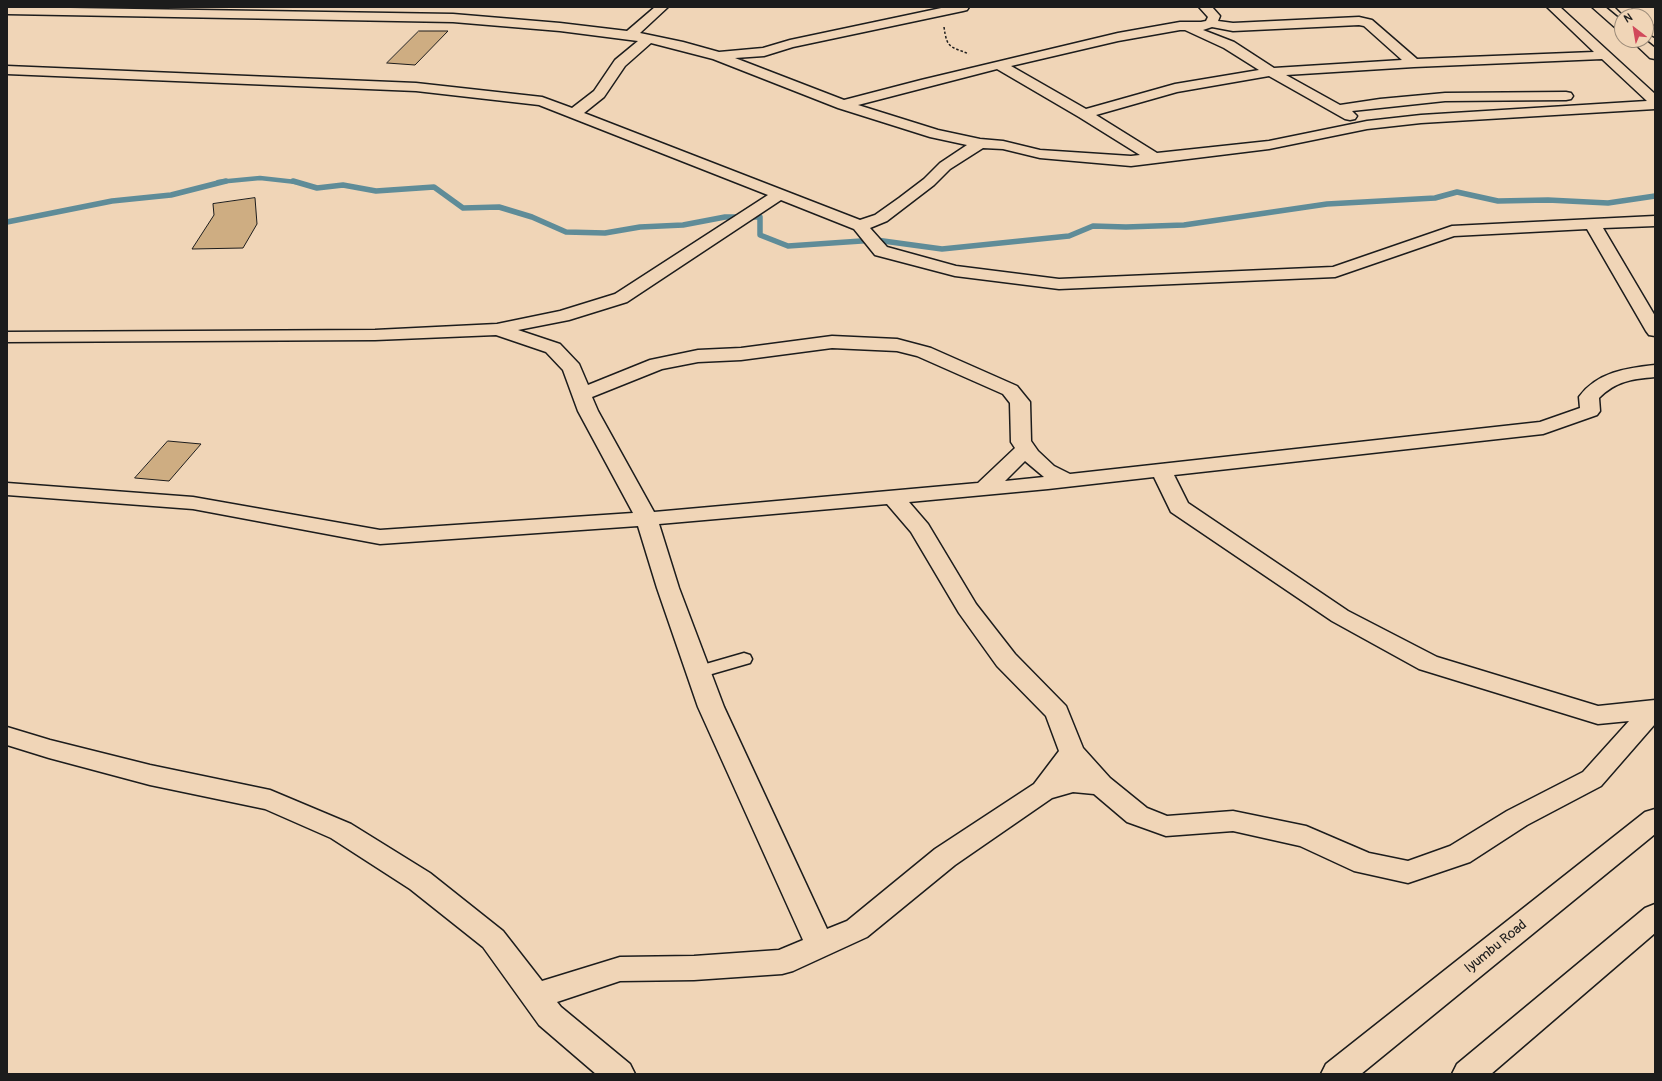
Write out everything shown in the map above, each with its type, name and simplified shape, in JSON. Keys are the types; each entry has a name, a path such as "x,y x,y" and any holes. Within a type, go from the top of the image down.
{"street":[{"path":"630,35 662,7"},
{"path":"911,7 923,15"},
{"path":"718,56 764,52 790,44 963,7"},
{"path":"1205,7 1214,16 1211,23"},
{"path":"1553,7 1650,97"},
{"path":"1598,7 1614,21"},
{"path":"7,10 109,10 453,18 630,35 683,46 718,56 843,105 935,134 980,143 1003,145 1040,154 1106,160 1131,161 1167,158 1269,145 1367,125 1421,119 1655,105"},
{"path":"523,24 527,10"},
{"path":"843,105 1118,37 1180,26 1202,26 1211,23 1233,27 1308,24 1337,20 1359,21 1368,23 1414,63"},
{"path":"1180,26 1196,30 1229,45 1271,72 1367,125"},
{"path":"575,113 599,94 620,64 648,39"},
{"path":"1647,48 1655,55"},
{"path":"746,54 802,75"},
{"path":"1084,114 1175,88 1271,72 1414,63 1604,55"},
{"path":"1000,65 1084,114 1154,158"},
{"path":"7,70 416,87 542,101 860,226 881,251 955,271 1059,284 1335,272 1452,231 1655,221"},
{"path":"844,91 863,99"},
{"path":"1630,93 1650,97"},
{"path":"1338,109 1445,97 1529,97 1583,95"},
{"path":"860,226 881,218 929,182 946,166 980,143"},
{"path":"7,337 375,335 497,329 563,316 620,298 780,194"},
{"path":"1593,225 1655,331"},
{"path":"497,329 552,348 572,368 588,411 647,519 668,588 711,707 820,946"},
{"path":"582,394 657,364 698,356 741,354 832,342 897,345 924,352 1010,390 1020,402 1021,442 1047,470 1067,481"},
{"path":"7,490 193,503 380,537 647,519 1067,481 1543,428 1590,412 1589,397 1602,384 1627,374 1655,371"},
{"path":"984,489 1026,449"},
{"path":"1161,471 1179,506 1340,616 1428,663 1598,715 1654,710"},
{"path":"893,497 920,529 971,614 1006,660 1057,712 1072,752 1101,786 1137,815 1166,826 1233,821 1306,837 1364,863 1408,872 1460,854 1517,818 1592,780 1654,710"},
{"path":"1598,715 1623,745"},
{"path":"7,736 49,749 150,775 270,800 341,831 420,881 493,939 550,1016 619,1074"},
{"path":"1043,791 1072,752"},
{"path":"536,996 620,969 694,968 782,962 857,929 945,856 1043,791 1073,782 1101,786"},
{"name":"Iyumbu Road","path":"1337,1074 1655,819"},
{"path":"1468,1074 1655,916"}],"lane":[{"path":"698,672 744,659"}],"path":[{"path":"923,15 943,23 946,41 950,46 976,58 1000,65"}],"building":[{"path":"419,31 448,31 415,65 387,63"},
{"path":"255,198 257,224 243,248 192,249 214,215 213,204"},
{"path":"168,441 201,444 169,481 135,478"}],"waterway":[{"path":"225,181 260,178 296,182"},
{"path":"7,222 112,201 171,195 225,181"},
{"path":"218,182 225,181"},
{"path":"293,181 317,188 343,185 376,191 434,187 463,208 499,207 532,217 566,232 605,233 640,227 683,225 725,217 760,217 760,235 788,246 876,240 942,249 1069,236 1093,226 1126,227 1184,225 1327,204 1435,198 1457,192 1498,201 1548,200 1608,203 1655,196"}]}
